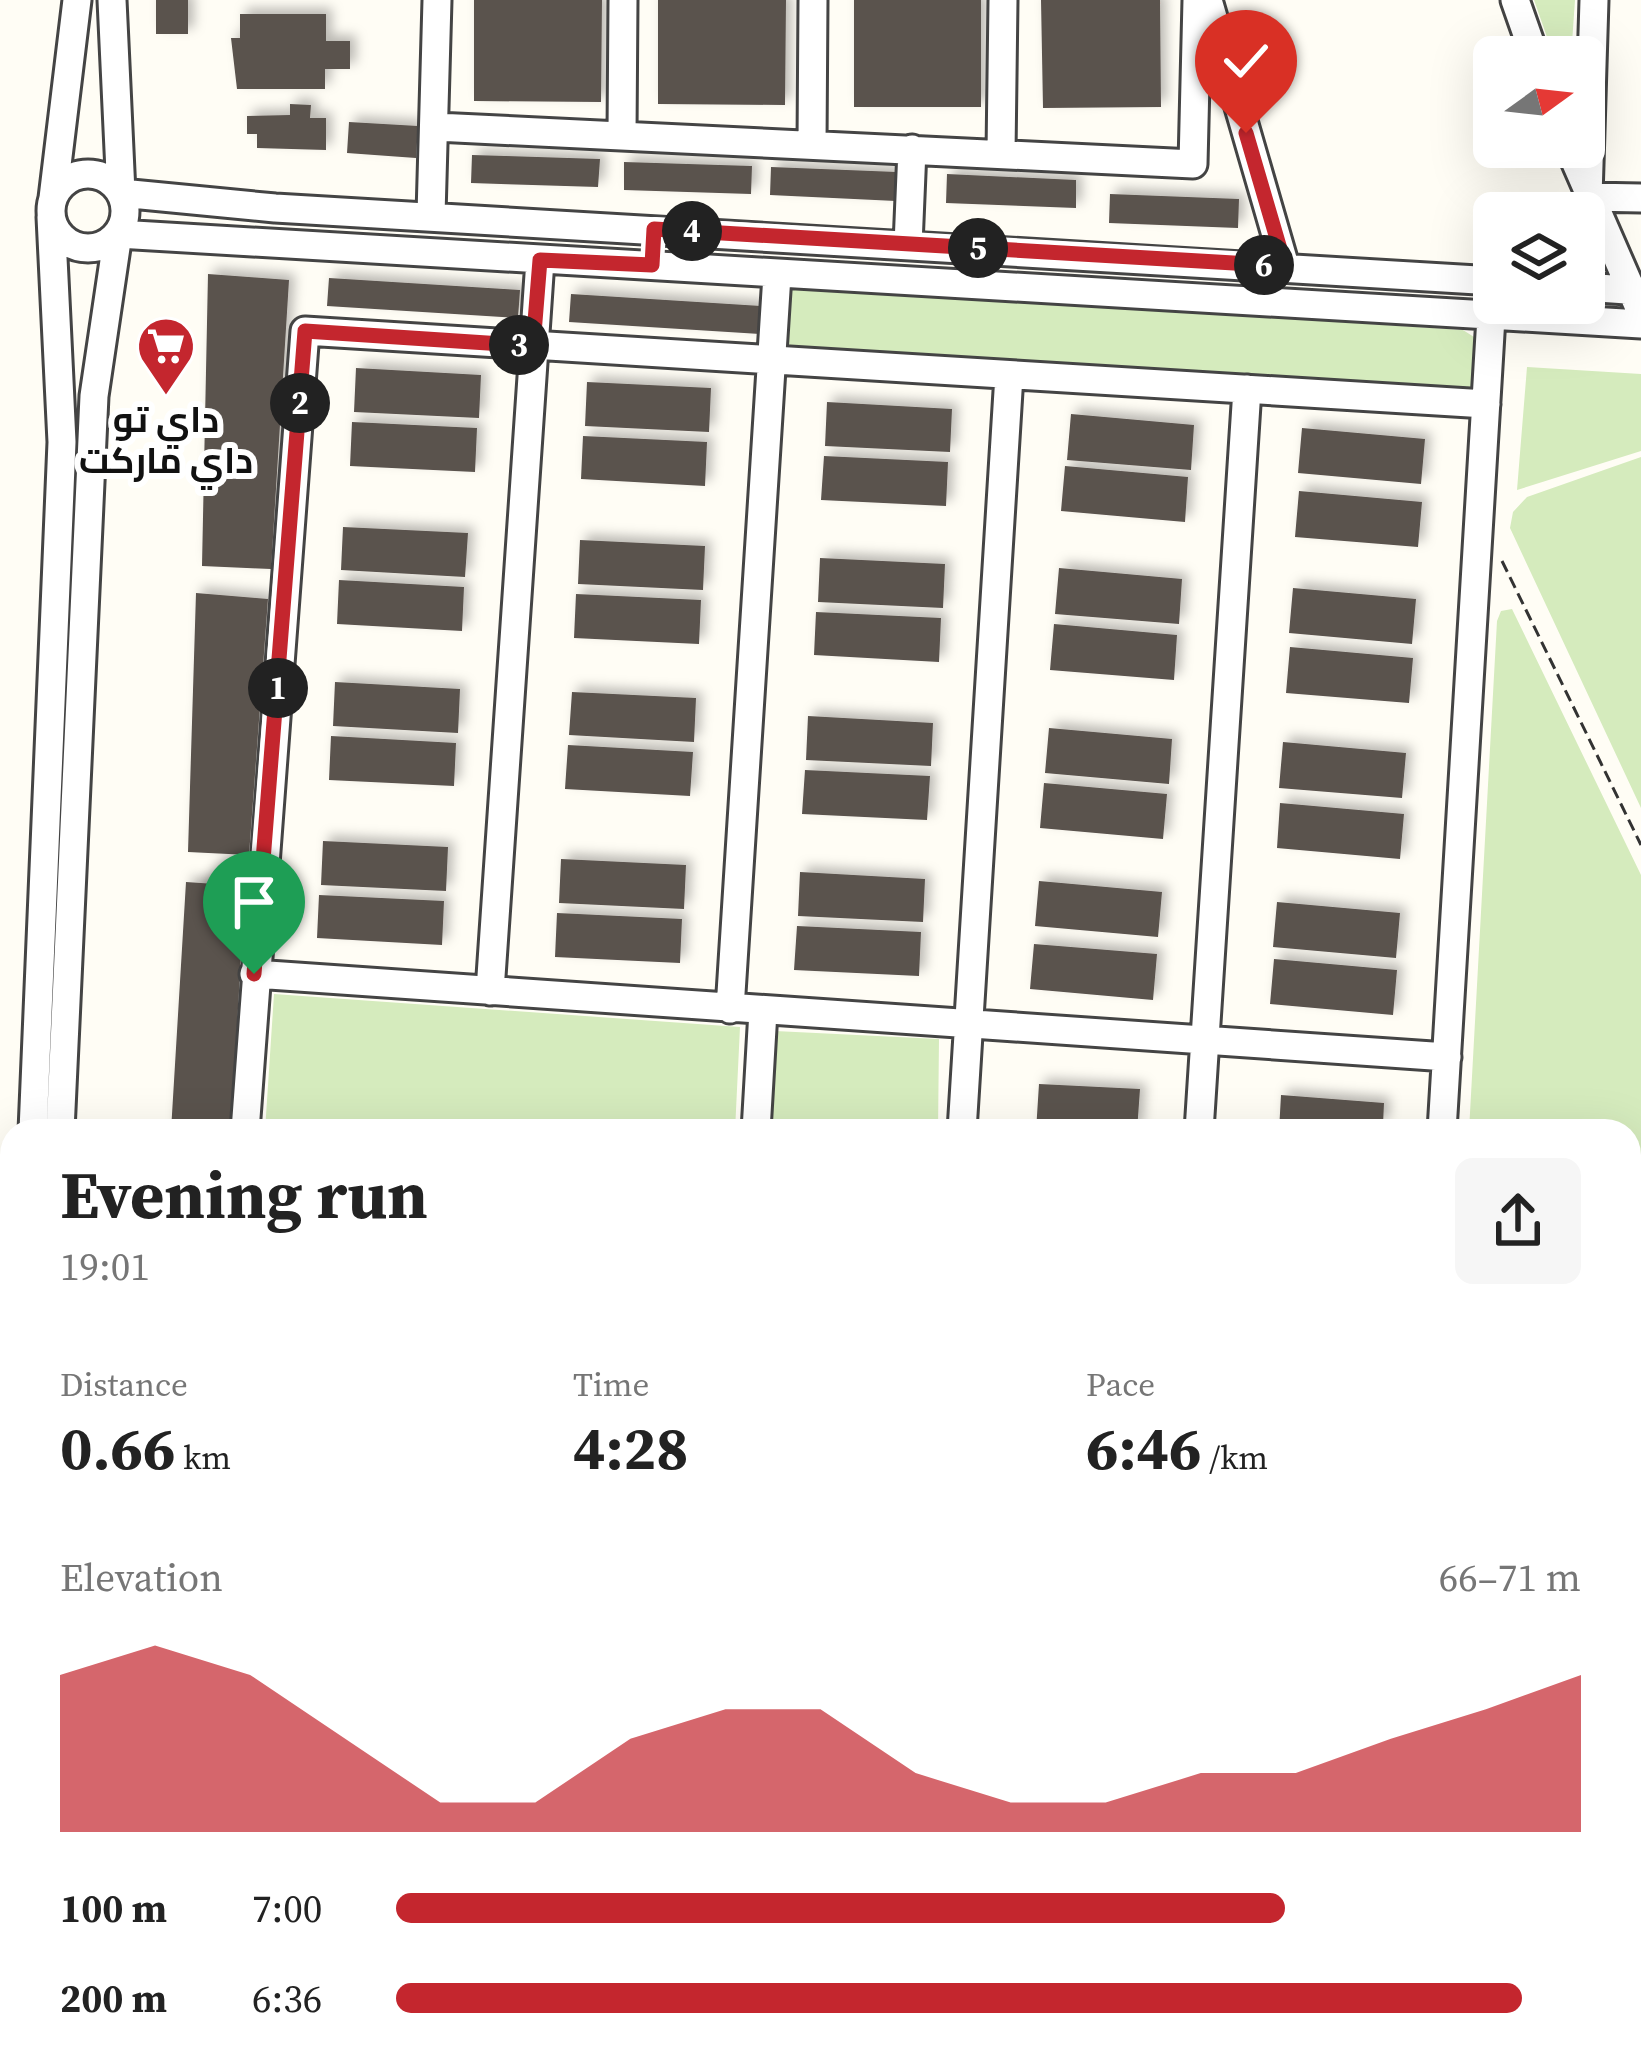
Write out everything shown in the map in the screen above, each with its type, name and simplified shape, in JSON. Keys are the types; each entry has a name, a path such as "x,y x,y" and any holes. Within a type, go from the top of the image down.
{"street":[{"path":"34,1119 56,699 62,442 52,208 77,0"},
{"path":"61,1119 89,470 118,234 125,214 112,0"},
{"path":"431,215 437,0"},
{"path":"622,134 623,0"},
{"path":"812,144 813,0"},
{"path":"1001,153 1004,0"},
{"path":"436,128 1193,164 1197,0"},
{"path":"1208,0 1285,266"},
{"path":"1515,0 1528,36"},
{"path":"1588,192 1594,0"},
{"path":"908,244 912,149"},
{"path":"52,208 79,175 103,177 121,194 275,208 1473,280"},
{"path":"1605,197 1641,198"},
{"path":"52,208 61,236 79,247 100,246 118,234 1473,316"},
{"path":"273,242 275,208"},
{"path":"652,265 654,229"},
{"path":"1605,231 1638,298"},
{"path":"490,991 540,260"},
{"path":"730,1009 777,275"},
{"path":"1420,311 1422,277"},
{"path":"1605,291 1638,298"},
{"path":"1605,322 1641,324"},
{"path":"1443,1119 1490,324"},
{"path":"246,1119 305,331 1486,404"},
{"path":"963,1119 1009,375"},
{"path":"1200,1119 1246,389"},
{"path":"254,974 1448,1057"},
{"path":"757,1119 764,1011"}],"path":[{"path":"1501,560 1641,844"}],"green space":[{"path":"1534,0 1575,0 1572,36 1547,36"},
{"path":"801,287 1463,330 1474,337 1476,371 1470,390 798,349 787,347 784,318 790,290"},
{"path":"1527,367 1641,374 1641,451 1517,490"},
{"path":"1641,457 1641,808 1510,528 1513,512 1527,497"},
{"path":"1512,609 1641,875 1641,1119 1470,1119 1501,611"},
{"path":"274,994 740,1027 736,1119 266,1119"},
{"path":"775,1031 939,1039 938,1119 771,1119"}],"building":[{"path":"156,0 188,0 188,34 156,34"},
{"path":"474,0 602,0 601,102 474,101"},
{"path":"658,0 786,0 785,105 658,104"},
{"path":"854,0 981,0 981,107 854,107"},
{"path":"1041,0 1160,0 1161,107 1043,108"},
{"path":"240,14 326,14 326,41 350,41 350,69 325,69 325,89 237,89 231,38 240,38"},
{"path":"290,104 311,105 310,118 326,118 326,150 257,148 257,134 247,134 247,116 290,115"},
{"path":"349,122 418,126 416,158 347,153"},
{"path":"472,155 600,159 598,187 471,183"},
{"path":"624,162 752,166 751,194 624,190"},
{"path":"771,167 897,172 896,201 770,195"},
{"path":"947,174 1076,180 1076,208 946,203"},
{"path":"1110,194 1239,199 1238,228 1109,223"},
{"path":"208,274 289,280 271,569 202,566"},
{"path":"329,278 520,290 518,318 327,306"},
{"path":"571,294 761,306 760,334 569,322"},
{"path":"356,368 481,375 479,418 354,412"},
{"path":"587,382 711,388 709,432 585,426"},
{"path":"827,402 952,409 950,452 825,446"},
{"path":"1071,414 1194,425 1191,470 1067,460"},
{"path":"352,422 477,428 475,472 350,466"},
{"path":"1302,428 1425,439 1421,484 1298,473"},
{"path":"583,436 707,442 705,486 581,479"},
{"path":"824,456 948,462 946,506 821,500"},
{"path":"1065,466 1188,477 1185,522 1061,511"},
{"path":"1299,491 1422,502 1418,547 1295,537"},
{"path":"343,527 468,533 465,577 341,570"},
{"path":"580,540 705,546 703,590 578,584"},
{"path":"820,558 945,564 943,608 818,602"},
{"path":"1059,568 1182,579 1179,624 1055,614"},
{"path":"339,580 464,587 462,631 337,624"},
{"path":"1293,588 1416,599 1412,644 1289,633"},
{"path":"196,593 268,599 249,855 188,852"},
{"path":"576,594 701,600 699,644 574,638"},
{"path":"816,612 941,618 939,662 814,655"},
{"path":"1054,624 1177,635 1174,680 1050,670"},
{"path":"1290,647 1413,658 1409,703 1286,693"},
{"path":"335,682 460,689 458,733 333,726"},
{"path":"572,692 696,698 694,742 569,735"},
{"path":"808,716 933,723 931,766 806,760"},
{"path":"1049,728 1172,739 1169,784 1045,773"},
{"path":"331,736 456,743 454,786 329,780"},
{"path":"1283,742 1406,753 1402,798 1279,788"},
{"path":"568,745 693,752 690,796 565,789"},
{"path":"805,770 930,776 927,820 802,814"},
{"path":"1044,783 1167,794 1163,839 1040,828"},
{"path":"1280,803 1404,814 1400,859 1277,848"},
{"path":"323,841 448,847 446,891 321,885"},
{"path":"561,859 686,865 684,909 559,903"},
{"path":"800,872 925,879 923,922 798,916"},
{"path":"1039,881 1162,892 1158,937 1035,926"},
{"path":"186,882 245,886 232,1119 172,1119"},
{"path":"319,895 444,901 442,945 317,938"},
{"path":"1277,902 1400,913 1396,958 1273,947"},
{"path":"557,913 682,919 680,963 555,957"},
{"path":"797,926 921,932 919,976 794,970"},
{"path":"1034,944 1157,954 1153,1000 1030,989"},
{"path":"1274,959 1397,970 1393,1015 1270,1004"},
{"path":"1039,1084 1140,1089 1138,1119 1037,1119"},
{"path":"1281,1095 1384,1103 1383,1119 1280,1119"}],"place":[{"name":"داي تو داي ماركت","path":"166,397"}],"route":[{"path":"254,974 305,331 533,346 540,260 652,265 654,229 1285,266 1246,133"}]}
